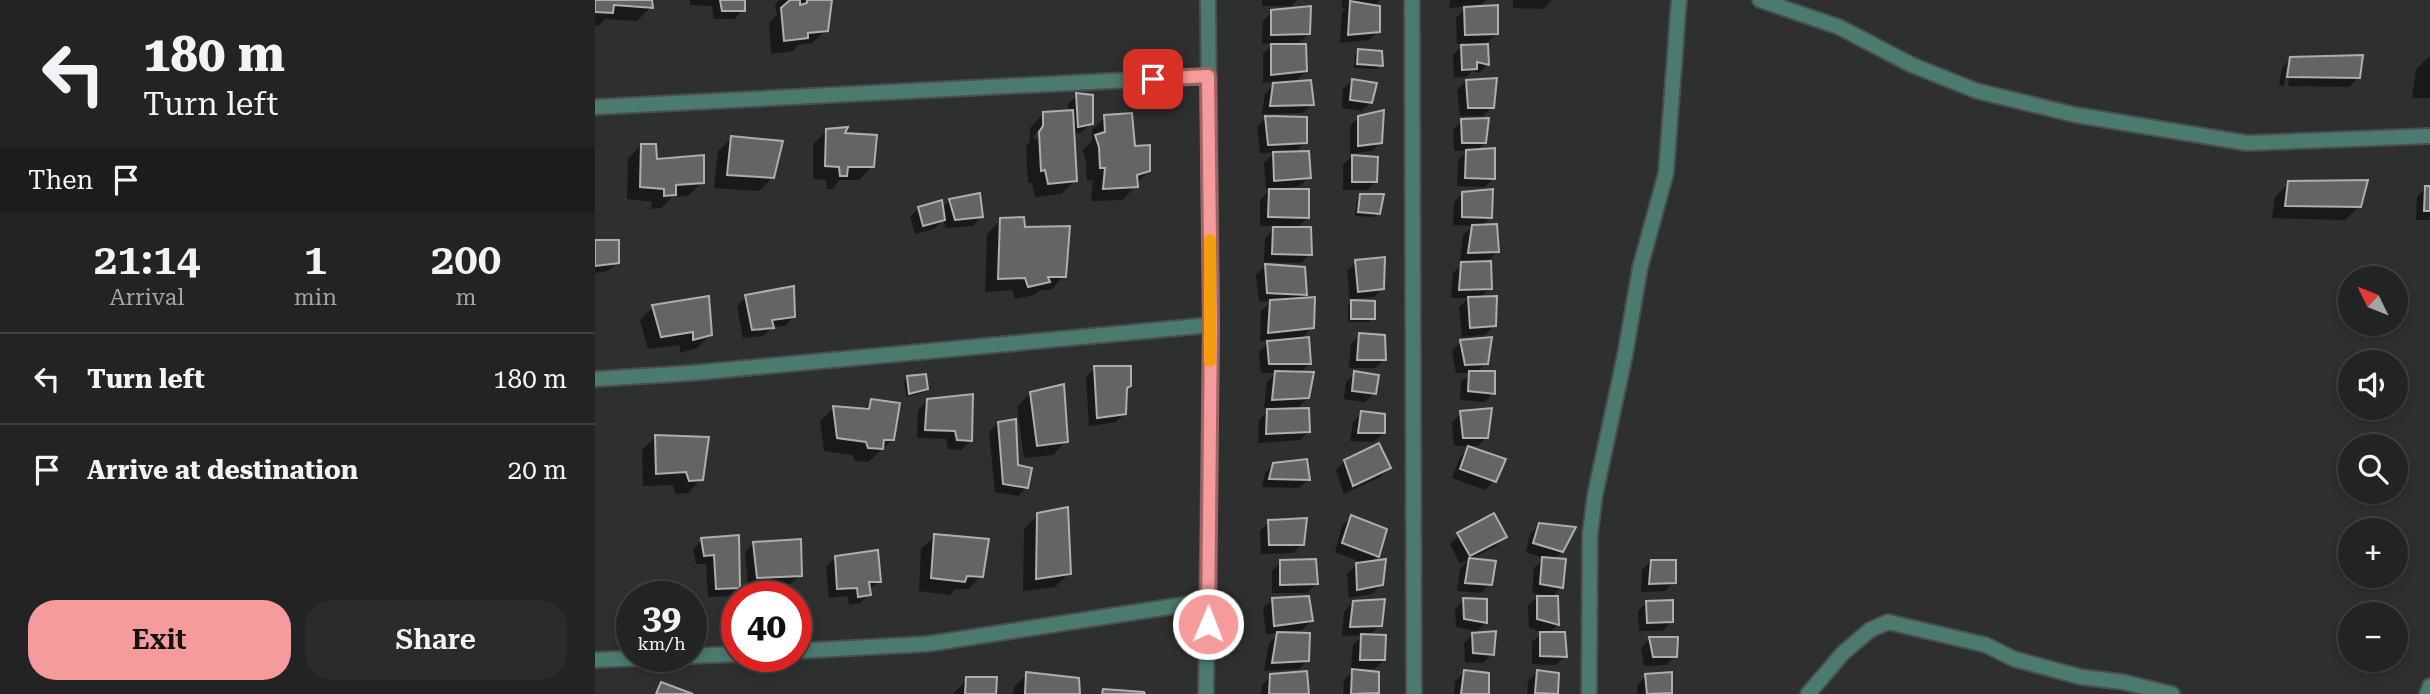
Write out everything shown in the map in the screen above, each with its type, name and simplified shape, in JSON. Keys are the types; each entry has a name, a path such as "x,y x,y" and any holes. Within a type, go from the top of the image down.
{"street":[{"path":"1206,694 1211,325 1207,0"},
{"path":"1412,0 1414,694"},
{"path":"1589,694 1590,534 1595,495 1625,355 1640,268 1667,173 1679,0"},
{"path":"1760,0 1839,27 1912,65 1977,91 2076,115 2247,143 2430,136"},
{"path":"595,107 1208,76"},
{"path":"595,379 692,373 1211,325"},
{"path":"812,649 927,644 1208,601"},
{"path":"1808,694 1843,653 1870,630 1888,622 1986,645 2014,659 2081,677 2123,682 2172,694"},
{"path":"595,660 616,659"},
{"path":"2427,694 2430,687"}],"building":[{"path":"595,0 652,0 653,8 614,5 613,13 595,12"},
{"path":"720,0 745,0 745,11 722,11"},
{"path":"790,0 800,0 800,5 807,3 807,0 832,0 828,31 808,33 808,38 784,41 781,8"},
{"path":"1350,1 1380,6 1380,32 1348,35"},
{"path":"1498,5 1498,34 1465,35 1464,7"},
{"path":"1311,6 1310,34 1271,35 1271,10"},
{"path":"1271,44 1306,44 1307,71 1271,75"},
{"path":"1488,44 1489,65 1477,62 1477,69 1462,70 1461,45"},
{"path":"1358,49 1382,51 1383,66 1357,64"},
{"path":"2363,55 2360,78 2287,77 2290,57"},
{"path":"1497,78 1494,108 1468,108 1466,80"},
{"path":"1352,79 1377,83 1372,103 1350,100"},
{"path":"1311,80 1314,105 1270,106 1273,83"},
{"path":"1076,93 1093,95 1093,124 1078,127"},
{"path":"1073,110 1077,181 1048,184 1045,170 1041,171 1039,132 1043,126 1043,112"},
{"path":"1384,110 1382,143 1358,146 1358,116"},
{"path":"1132,113 1135,146 1150,145 1150,171 1137,175 1138,187 1103,189 1105,168 1100,168 1099,147 1095,135 1105,132 1104,115"},
{"path":"1265,116 1307,117 1307,143 1268,145"},
{"path":"1489,118 1486,143 1462,143 1461,119"},
{"path":"848,127 845,133 877,135 874,167 848,167 847,176 840,176 839,167 825,166 826,129"},
{"path":"731,136 783,141 774,178 727,175"},
{"path":"641,144 656,144 657,159 704,155 704,183 676,185 676,195 664,196 664,189 640,187"},
{"path":"1495,148 1495,179 1465,178 1466,150"},
{"path":"1309,151 1311,178 1274,181 1273,152"},
{"path":"1352,155 1378,157 1377,182 1352,182"},
{"path":"2368,180 2361,207 2285,206 2288,181"},
{"path":"2425,186 2430,186 2430,211 2424,211"},
{"path":"1269,189 1309,189 1309,218 1268,217"},
{"path":"1493,189 1492,218 1462,217 1462,192"},
{"path":"980,193 983,217 955,220 949,199"},
{"path":"1360,194 1384,194 1380,214 1358,212"},
{"path":"942,200 945,220 923,226 918,207"},
{"path":"1024,217 1025,227 1070,226 1066,277 1048,277 1050,282 1028,287 1025,278 998,279 1000,218"},
{"path":"1497,224 1499,252 1468,253 1472,225"},
{"path":"1273,227 1311,227 1312,255 1272,254"},
{"path":"595,240 619,240 619,263 595,266"},
{"path":"1385,257 1384,289 1358,292 1355,260"},
{"path":"1491,261 1492,289 1459,290 1461,262"},
{"path":"1265,264 1305,267 1307,295 1267,293"},
{"path":"794,286 795,317 772,320 774,328 752,330 745,295"},
{"path":"709,296 712,335 693,340 693,332 661,337 652,305"},
{"path":"1497,296 1496,326 1470,328 1468,297"},
{"path":"1315,297 1314,328 1268,333 1270,300"},
{"path":"1351,300 1375,301 1375,319 1351,319"},
{"path":"1359,333 1385,335 1386,360 1357,360"},
{"path":"1309,337 1311,364 1269,364 1267,341"},
{"path":"1492,337 1488,364 1465,365 1460,340"},
{"path":"1094,366 1131,366 1126,414 1097,418"},
{"path":"1275,371 1314,372 1309,398 1272,400"},
{"path":"1354,371 1379,375 1376,394 1352,391"},
{"path":"1469,371 1495,371 1495,394 1468,391"},
{"path":"926,374 928,389 909,394 907,376"},
{"path":"1064,384 1068,442 1037,446 1030,392"},
{"path":"973,394 972,441 957,440 955,431 925,430 927,399"},
{"path":"871,399 900,403 894,440 884,440 883,449 868,448 866,442 837,438 833,406 869,409"},
{"path":"1309,408 1310,432 1266,434 1267,409"},
{"path":"1492,408 1488,438 1463,438 1460,411"},
{"path":"1361,411 1385,414 1385,433 1358,433"},
{"path":"1016,419 1018,465 1032,468 1028,488 1003,484 998,422"},
{"path":"655,435 709,437 703,480 689,481 686,472 656,474"},
{"path":"1379,443 1391,468 1353,486 1344,460"},
{"path":"1468,446 1506,459 1496,482 1460,469"},
{"path":"1307,459 1310,480 1269,479 1273,463"},
{"path":"1068,507 1071,574 1036,579 1037,513"},
{"path":"1494,513 1507,537 1470,556 1457,533"},
{"path":"1351,515 1387,529 1379,557 1342,543"},
{"path":"1307,518 1304,545 1269,545 1268,520"},
{"path":"1539,523 1576,527 1563,552 1533,543"},
{"path":"934,534 989,539 983,577 967,576 965,582 931,578"},
{"path":"739,535 740,581 721,581 721,589 716,589 714,555 704,556 701,538"},
{"path":"801,539 802,576 757,578 753,542"},
{"path":"878,550 881,582 869,582 871,595 858,597 857,588 837,589 835,556"},
{"path":"1542,557 1566,559 1563,588 1540,584"},
{"path":"1469,558 1496,561 1492,585 1465,583"},
{"path":"1316,559 1318,584 1280,585 1280,560"},
{"path":"1386,559 1383,585 1357,590 1356,563"},
{"path":"1651,560 1676,560 1676,583 1649,584"},
{"path":"1309,596 1313,621 1274,626 1272,598"},
{"path":"1537,596 1558,596 1559,625 1537,619"},
{"path":"1463,598 1487,599 1487,623 1464,619"},
{"path":"1385,599 1382,626 1350,627 1353,601"},
{"path":"1673,600 1673,622 1647,623 1646,601"},
{"path":"1496,631 1494,655 1473,653 1472,633"},
{"path":"1277,632 1310,633 1309,661 1272,663"},
{"path":"1540,632 1565,632 1567,657 1540,656"},
{"path":"1361,634 1386,635 1385,660 1360,660"},
{"path":"1649,637 1678,637 1677,657 1653,657"},
{"path":"1352,669 1379,672 1379,693 1351,694"},
{"path":"1464,670 1489,673 1489,694 1461,694"},
{"path":"1537,670 1559,673 1558,694 1535,693"},
{"path":"1307,671 1309,694 1269,694 1270,674"},
{"path":"1026,672 1079,678 1080,694 1025,694"},
{"path":"1672,672 1672,693 1647,694 1645,674"},
{"path":"966,677 997,677 996,694 965,694"},
{"path":"661,682 693,694 656,694"},
{"path":"1103,689 1144,692 1145,694 1102,694"}],"slow traffic":[{"path":"1210,240 1210,361"}],"route":[{"path":"1153,79 1208,76 1211,325 1208,624"}]}
